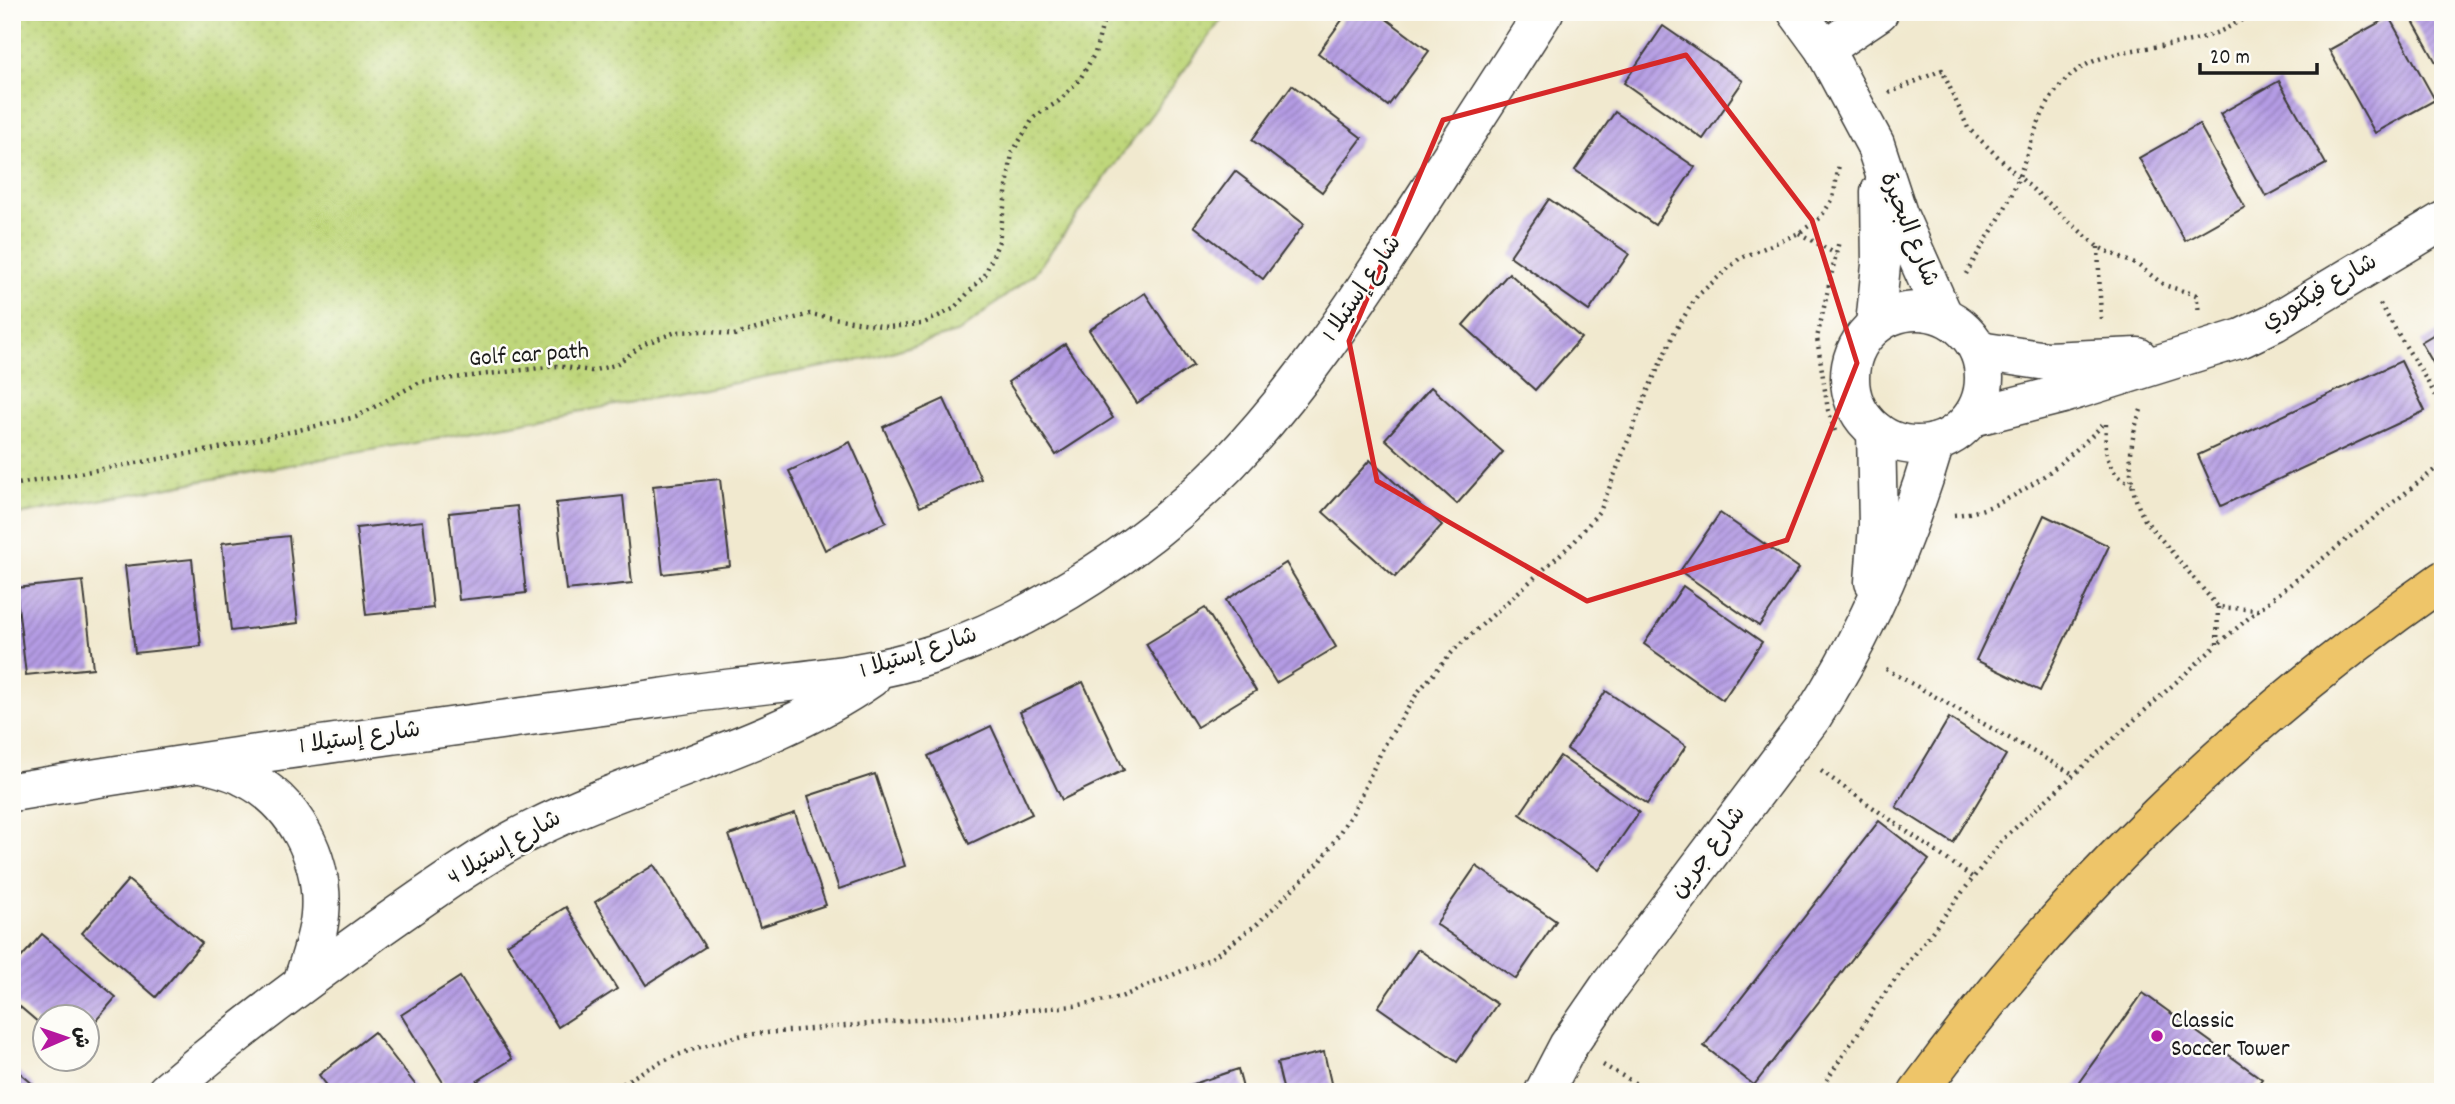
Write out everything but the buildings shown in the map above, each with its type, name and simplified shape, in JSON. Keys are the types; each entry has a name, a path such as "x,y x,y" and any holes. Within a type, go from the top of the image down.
{"main road":[{"path":"1918,1092 1971,1019 2059,915 2154,817 2256,726 2371,631 2443,580"}],"street":[{"name":"شارع إستيلا 1","path":"12,792 198,761 881,671 962,643 1051,598 1113,560 1170,517 1224,468 1273,415 1366,289 1544,12"},
{"name":"شارع البحيرة","path":"1797,12 1824,48 1875,144 1898,214 1943,316"},
{"path":"1824,48 1879,12"},
{"name":"شارع البحيرة","path":"1875,144 1881,204 1881,253 1875,325"},
{"name":"شارع فيكتوري","path":"1972,417 2063,394 2200,353 2275,322 2443,221"},
{"path":"1920,310 1943,316 1970,336 1979,351 1985,374 1982,397 1972,417 1956,434 1935,443 1904,444 1876,431 1860,413 1851,390 1851,366 1859,343 1875,325 1896,314 1920,310"},
{"name":"شارع فيكتوري","path":"1979,351 2047,361 2200,353"},
{"name":"شارع جرين","path":"1870,612 1878,525 1876,431"},
{"name":"شارع جرين","path":"1544,1092 1569,1046 1608,988 1820,705 1870,612 1911,518 1935,443"},
{"name":"شارع إستيلا 4","path":"166,1092 232,1035 472,864 589,803 822,709 881,671"},
{"path":"198,761 244,776 272,795 295,820 311,849 320,882 320,916 302,983"}],"path":[{"name":"Golf car path","path":"12,485 210,450 356,417 419,382 485,377 546,367 591,371 615,365 644,344 676,332 703,331 734,335 810,314 887,327 922,324 953,309 985,275 999,241 1013,153 1034,117 1059,101 1080,79 1096,53 1106,12"},
{"path":"1943,316 2009,201 2045,104 2080,67 2127,51 2203,40 2227,30 2253,12"},
{"path":"1856,107 1942,70 1968,128 2098,247 2139,266 2164,285 2196,295 2200,353"},
{"path":"612,1092 656,1064 693,1048 743,1035 796,1028 1074,1006 1121,997 1210,959 1256,925 1321,861 1353,813 1384,746 1418,692 1454,650 1575,541 1601,509 1648,390 1675,331 1697,296 1739,258 1799,233 1820,218 1833,199 1841,155 1843,194"},
{"path":"1836,434 1828,410 1817,338 1841,231"},
{"path":"1799,233 1836,254"},
{"path":"2360,270 2443,407"},
{"path":"2144,400 2131,450 2136,503 2145,520 2218,607 2217,645"},
{"path":"2130,413 2141,408"},
{"path":"1911,518 1975,513 2021,490 2064,461 2106,423 2118,418"},
{"path":"1819,1092 1879,1000 2003,839 2217,645 2443,463"},
{"path":"2218,607 2258,610"},
{"path":"1852,649 2073,774"},
{"path":"1788,747 1972,877"},
{"path":"1569,1046 1651,1092"}],"highlighted area":[{"path":"1686,55 1812,220 1857,363 1787,540 1587,601 1377,481 1349,341 1443,120"}],"green space":[{"path":"12,12 1227,12 1034,274 959,332 871,358 12,516"}],"place":[{"name":"Classic Soccer Tower","path":"2157,1036"}]}
